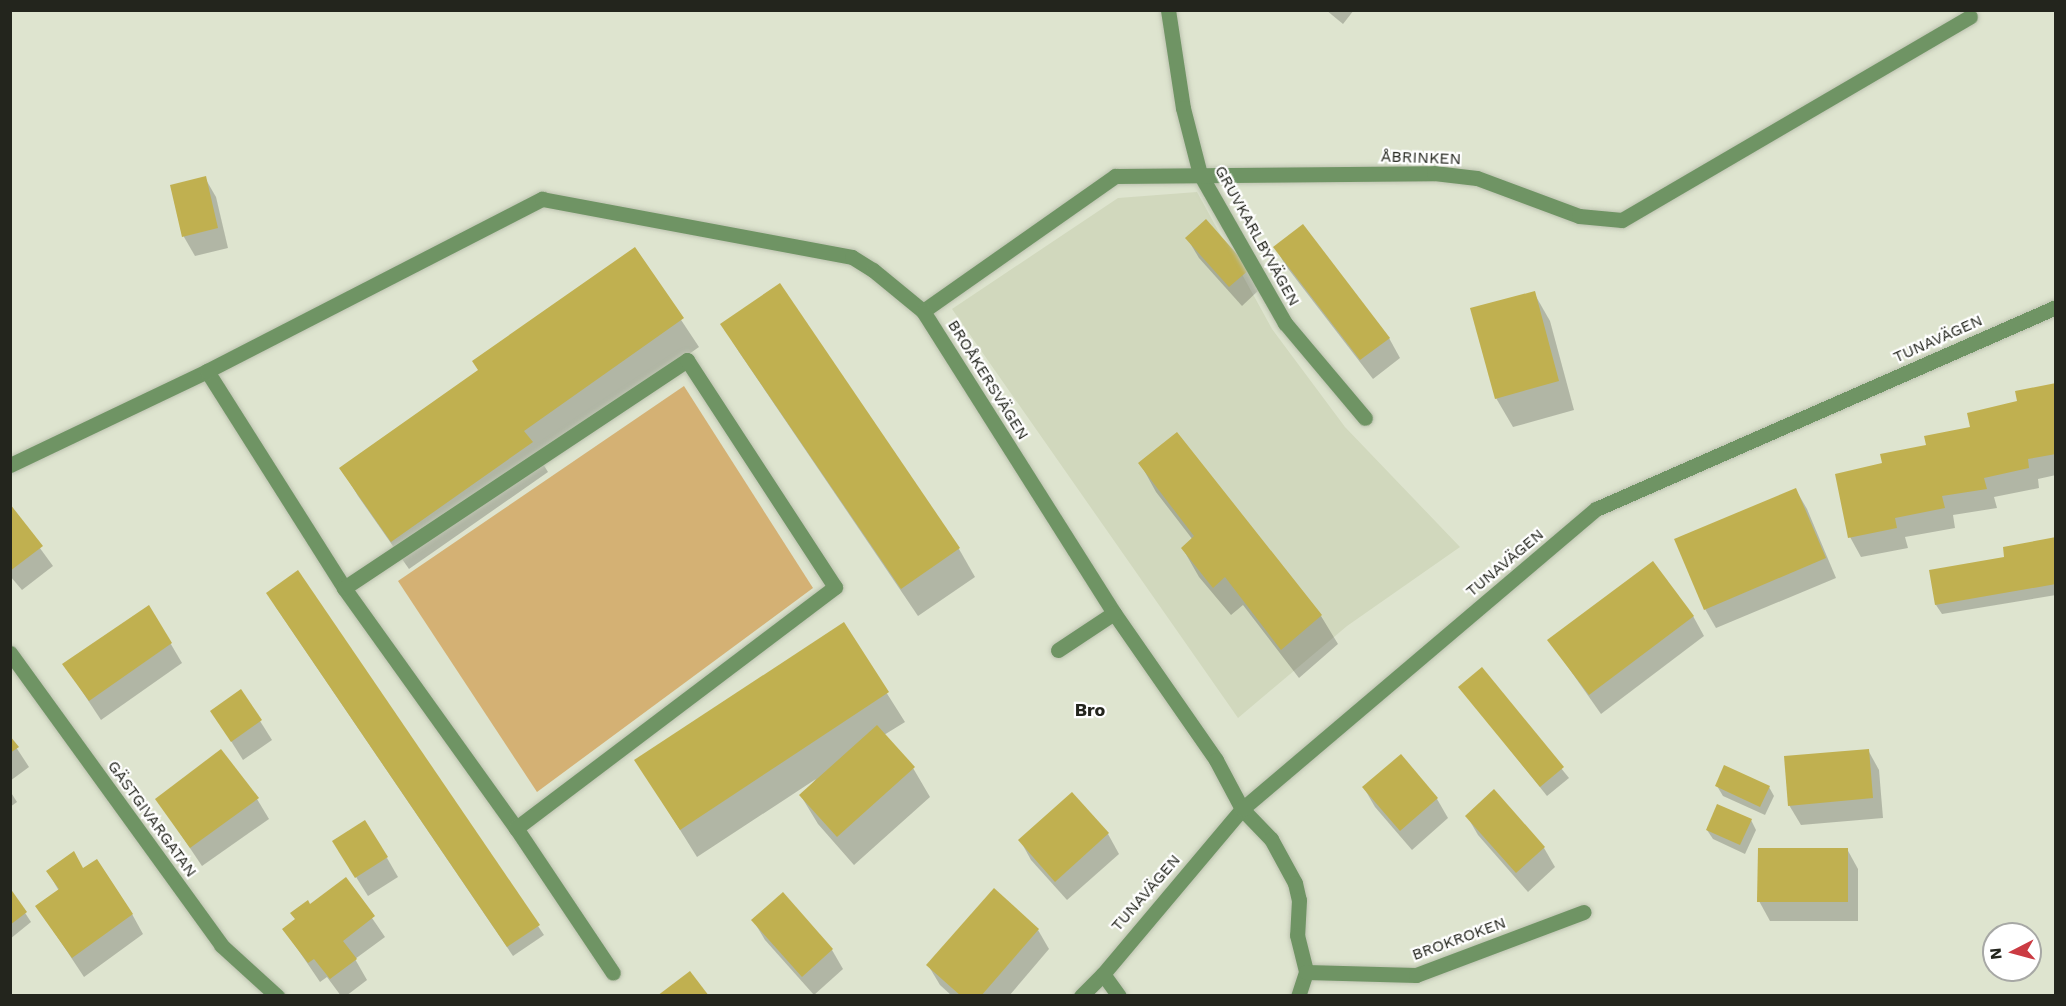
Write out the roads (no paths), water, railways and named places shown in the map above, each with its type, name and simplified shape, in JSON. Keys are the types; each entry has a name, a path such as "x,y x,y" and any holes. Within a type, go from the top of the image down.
{"street":[{"name":"GRUVKARLBYVÄGEN","path":"1168,10 1183,108 1200,174 1285,323 1365,418"},
{"name":"ÅBRINKEN","path":"924,311 1115,176 1434,173 1477,178 1579,216 1622,220 1970,16"},
{"name":"BROÅKERSVÄGEN","path":"207,371 542,199 852,256 924,311 1114,613 1216,760 1242,809 1271,839 1295,883 1299,900 1297,935 1306,972"},
{"name":"TUNAVÄGEN","path":"1081,996 1103,974 1242,809 1596,509 2055,308"},
{"path":"344,588 687,360 835,587 516,828"},
{"path":"10,465 207,371 344,588 516,828 613,973"},
{"path":"1058,650 1114,613"},
{"name":"GÄSTGIVARGATAN","path":"10,653 221,945 277,996"},
{"name":"BROKROKEN","path":"1306,972 1416,975 1584,912"},
{"path":"1298,996 1306,972"},
{"path":"1103,974 1119,996"}],"district":[{"name":"Bro","path":"1090,710"}]}
